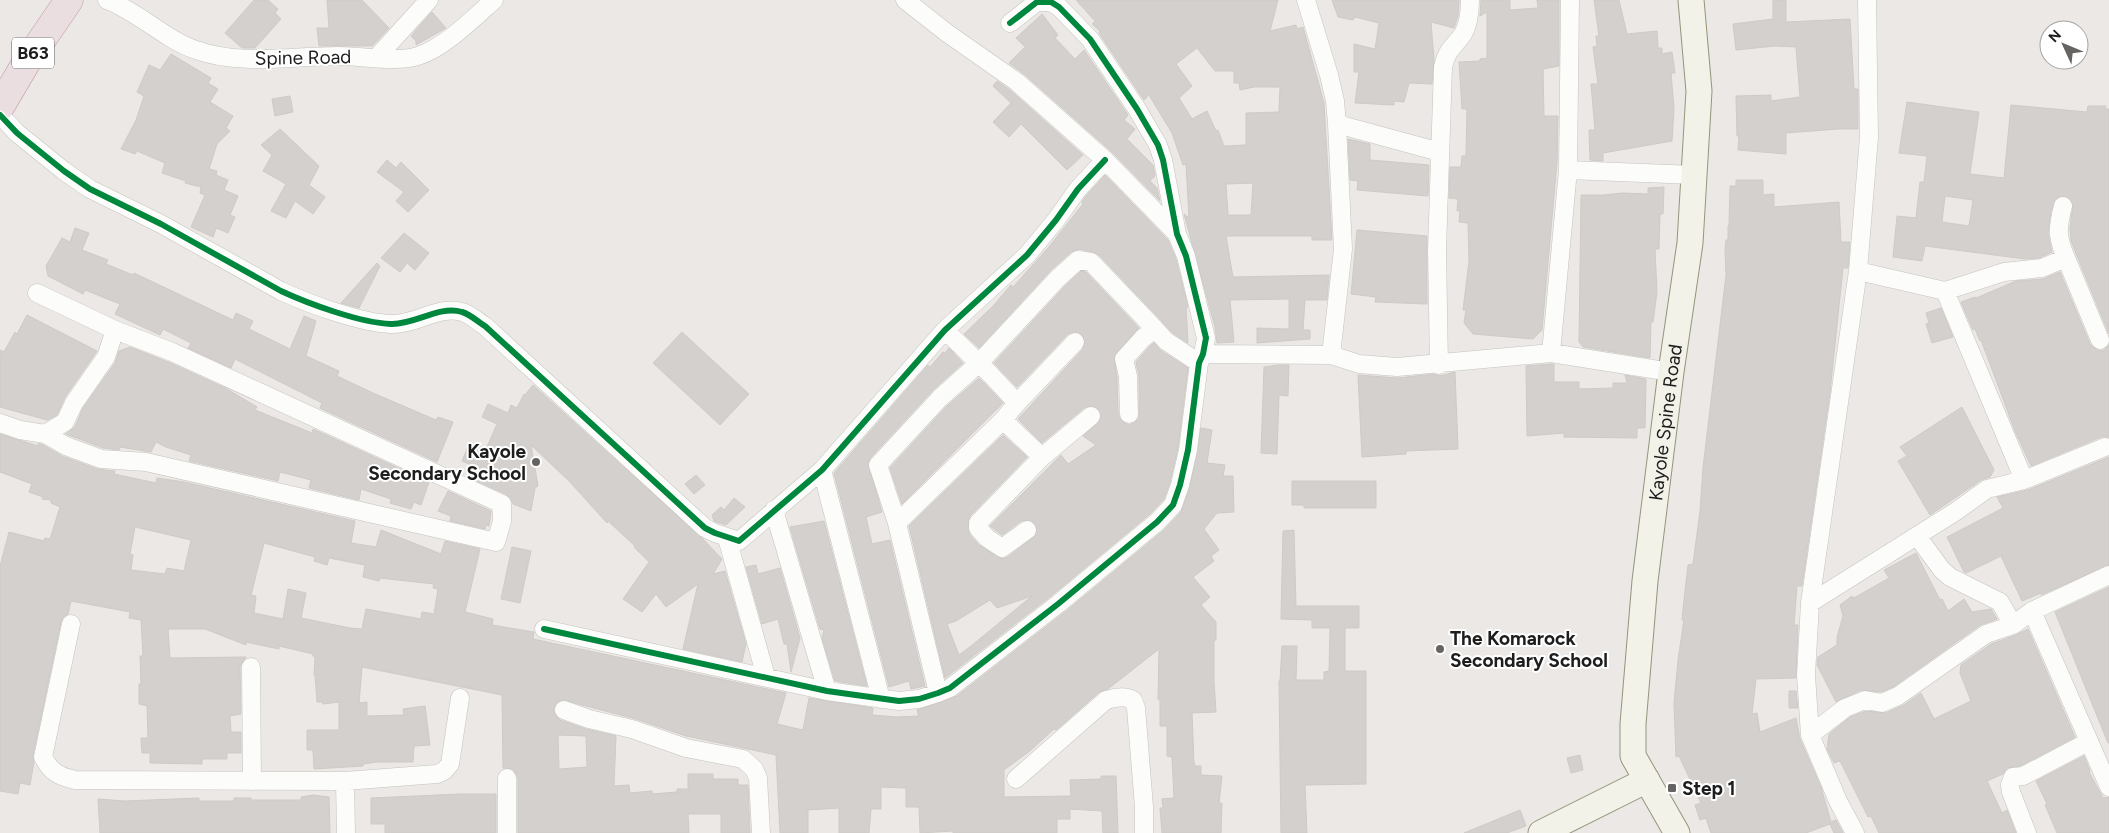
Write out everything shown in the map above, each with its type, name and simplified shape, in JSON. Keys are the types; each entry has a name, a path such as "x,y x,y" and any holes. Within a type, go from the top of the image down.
{"highway":[{"name":"B63","path":"0,107 26,63 69,0"}],"main road":[{"name":"Kayole Spine Road","path":"1677,833 1633,756 1633,724 1645,581 1671,372 1690,243 1698,91 1691,0"},
{"path":"1541,833 1647,780"}],"street":[{"name":"Spine Road","path":"107,0 137,15 193,49 214,56 237,58 338,56 400,59 418,56 444,42 494,0"},
{"path":"377,57 429,0"},
{"path":"905,0 947,33 1018,82 1106,160 1177,234"},
{"path":"1306,0 1329,75 1335,102 1337,124 1343,249 1330,356"},
{"path":"1439,365 1437,250 1442,67 1446,53 1464,33 1470,14 1470,0"},
{"path":"1551,353 1568,170 1570,0"},
{"path":"1855,833 1838,801 1810,736 1806,675 1810,603 1858,271 1869,137 1867,0"},
{"path":"544,630 827,691 899,701 919,699 950,688 1058,604 1156,522 1173,505 1180,486 1188,450 1201,359 1206,338 1186,256 1177,234 1163,160 1158,145 1090,39 1059,7 1051,2 1037,2 1010,23"},
{"path":"0,115 29,142 90,189 161,224 281,291 301,300 371,321 392,324 413,321 448,310 463,312 485,326 705,528 726,538 738,541 822,470 945,330 1027,255 1056,220 1078,189 1106,160"},
{"path":"1337,124 1440,152"},
{"path":"1568,170 1694,175"},
{"path":"2063,206 2057,229 2059,243 2100,340"},
{"path":"1858,271 1945,291 2004,272 2042,268 2066,258"},
{"path":"938,693 897,522 878,465 940,398 979,363 1058,278 1078,260 1091,262 1166,341 1201,359 1330,356 1359,364 1398,367 1439,365 1551,353 1671,372"},
{"path":"1945,291 2024,480"},
{"path":"0,423 20,430 45,434 66,446 101,459 146,462 496,542 502,521 502,504 172,352 115,330 37,293"},
{"path":"1129,414 1128,376 1124,359 1155,328"},
{"path":"45,434 65,422 74,403 106,357 115,330"},
{"path":"945,330 1017,403"},
{"path":"897,522 1003,420 1076,342"},
{"path":"1027,530 1002,548 987,538 978,528 978,523 1042,457 1091,416"},
{"path":"1003,420 1042,457"},
{"path":"1810,603 1917,536 1987,489 2024,480 2105,447"},
{"path":"822,470 881,699"},
{"path":"774,510 827,691"},
{"path":"1917,536 1942,570 1950,577 2000,602 2013,625"},
{"path":"726,538 766,677"},
{"path":"1810,736 1846,708 1866,700 1882,703 1898,696 1986,634 2013,625 2032,611 2109,575"},
{"path":"2032,611 2109,787"},
{"path":"71,624 43,756 50,770 60,777 74,780 345,781 437,774 444,771 450,764 460,698"},
{"path":"251,667 252,781"},
{"path":"1016,779 1106,700 1120,696 1127,697 1133,700 1136,708 1144,807 1144,833"},
{"path":"564,710 589,719 632,729 686,748 743,758 754,769 758,778 761,833"},
{"path":"2027,833 2011,792 2010,785 2013,777 2023,776 2088,742"},
{"path":"506,778 507,833"},
{"path":"345,781 346,833"}],"building":[{"path":"254,0 268,0 278,9 275,13 281,19 255,48 242,48 225,33"},
{"path":"327,0 362,0 389,28 372,46 319,46 317,28 329,28"},
{"path":"1076,0 1278,0 1270,31 1296,25 1297,29 1303,27 1324,103 1332,240 1312,240 1312,236 1226,236 1233,277 1329,275 1327,300 1305,300 1303,330 1310,330 1310,339 1257,343 1257,328 1289,329 1289,299 1230,300 1234,342 1217,343 1215,327 1184,214 1189,218 1186,164 1183,165 1172,133 1149,95 1144,100 1099,33 1100,31 1092,24 1095,21","holes":["1197,48 1215,71 1234,71 1234,83 1239,83 1240,90 1254,87 1280,87 1279,112 1246,113 1246,145 1224,146 1218,130 1216,131 1207,111 1192,119 1179,98 1192,86 1176,64","1253,183 1251,215 1228,215 1226,184"]},
{"path":"1332,0 1459,0 1458,16 1454,28 1431,22 1434,60 1432,84 1409,83 1404,102 1394,101 1394,105 1355,103 1359,72 1354,72 1354,44 1375,49 1379,23 1355,17 1353,20 1338,17"},
{"path":"1481,0 1510,0 1510,10 1538,8 1537,0 1559,0 1559,66 1543,69 1544,116 1558,116 1557,162 1542,330 1533,339 1473,334 1464,323 1466,310 1463,310 1469,261 1468,223 1459,222 1460,211 1457,211 1458,199 1449,198 1450,167 1461,167 1462,156 1466,156 1467,109 1462,109 1459,62 1480,61 1480,59 1487,58 1487,12 1480,16"},
{"path":"1594,0 1619,0 1627,34 1657,31 1658,48 1662,48 1662,54 1672,52 1675,73 1671,73 1674,109 1672,141 1603,153 1603,161 1590,160 1589,130 1595,130 1591,84 1598,84 1593,47 1597,46 1596,36 1599,36"},
{"path":"1773,0 1786,0 1786,22 1850,19 1854,89 1858,89 1858,129 1786,133 1786,154 1738,150 1739,136 1737,136 1736,96 1771,95 1771,101 1800,97 1796,47 1775,46 1736,50 1733,24 1773,19"},
{"path":"432,12 446,28 416,45 416,41 411,36"},
{"path":"1042,14 1058,35 1055,38 1075,59 1084,50 1128,115 1124,120 1135,129 1127,139 1153,165 1155,176 1150,181 1157,188 1160,201 1112,152 1009,63 1025,47 1016,38"},
{"path":"171,54 211,78 208,83 218,89 210,102 233,116 226,128 230,131 217,144 209,169 217,171 216,175 228,180 224,190 238,196 230,215 235,217 228,233 216,228 213,237 191,227 205,195 200,193 201,187 185,183 186,181 162,173 165,163 137,151 135,154 121,149 136,120 144,96 137,92 149,65 160,70"},
{"path":"997,81 1010,90 1083,155 1067,170 1021,124 1009,137 993,122 1011,103 993,86"},
{"path":"290,96 293,112 275,116 272,99"},
{"path":"1907,102 1979,112 1970,174 2004,178 2011,105 2087,112 2088,106 2106,106 2105,109 2109,109 2109,334 2071,241 2070,228 2073,204 2066,196 2056,198 2051,211 2048,233 2052,252 2039,258 2025,259 1925,246 1922,261 1893,257 1897,216 1916,218 1920,182 1924,182 1927,156 1899,153","holes":["1945,196 1973,200 1969,226 1942,222"]},
{"path":"280,129 319,166 309,185 325,197 313,214 295,201 286,218 271,211 286,184 263,171 272,155 261,145"},
{"path":"1348,139 1370,144 1370,160 1429,165 1428,196 1357,190 1358,181 1350,180"},
{"path":"387,160 396,168 401,162 429,190 408,212 396,201 404,192 377,172"},
{"path":"1105,175 1168,240 1176,259 1188,307 1186,307 1188,343 1173,333 1099,255 1079,249 1071,252 1051,270 979,348 964,334 994,305 1011,285 1013,287 1048,248 1083,204 1082,202 1086,196"},
{"path":"1736,180 1763,180 1763,195 1774,194 1774,207 1839,202 1841,242 1850,242 1848,268 1843,268 1830,392 1802,586 1797,586 1794,625 1798,625 1796,678 1756,679 1752,714 1757,713 1760,732 1796,718 1800,739 1821,787 1831,822 1836,820 1843,833 1834,833 1830,824 1806,833 1711,833 1706,818 1700,820 1695,805 1701,803 1679,756 1676,757 1674,703 1684,620 1682,620 1684,600 1688,565 1693,564 1700,511 1703,468 1726,275 1725,249 1726,240 1728,240 1730,186 1736,186"},
{"path":"1664,187 1663,214 1660,214 1659,249 1655,249 1657,292 1653,322 1651,322 1650,358 1583,347 1579,342 1581,195 1648,194 1648,188"},
{"path":"75,228 89,233 82,250 108,260 106,264 133,275 134,273 233,320 236,313 253,321 249,329 290,349 304,316 316,321 306,356 339,371 337,376 373,393 436,420 438,417 453,422 437,462 320,408 322,403 235,359 231,368 188,348 191,343 163,329 160,335 115,314 120,304 85,290 83,294 48,276 46,266 62,238 70,242"},
{"path":"1357,230 1427,236 1427,304 1375,302 1376,297 1351,294"},
{"path":"404,233 429,253 415,270 407,263 400,272 381,258"},
{"path":"377,263 380,266 359,308 341,303"},
{"path":"1081,271 1086,272 1139,328 1114,357 1117,377 1118,414 1124,423 1130,425 1139,419 1139,376 1136,362 1150,346 1154,343 1160,350 1188,368 1178,448 1170,482 1164,499 1150,514 1051,596 945,678 909,526 1003,435 1027,457 970,516 968,529 970,535 979,545 1002,559 1008,557 1036,535 1037,528 1031,520 1021,521 1002,535 990,526 1061,455 1068,464 1096,445 1083,436 1101,419 1099,410 1094,406 1084,408 1042,443 1018,419 1083,349 1085,339 1078,332 1068,334 1017,387 994,363","holes":["1032,596 959,655 947,624 956,621 990,600 997,608"]},
{"path":"2060,272 2090,344 2099,351 2104,350 2109,345 2109,437 2101,437 2031,466 2015,431 1981,340 1975,329 1973,330 1961,302 1976,298 2016,281 2043,279"},
{"path":"1941,308 1953,337 1932,343 1926,324 1929,323 1926,313"},
{"path":"27,315 97,351 65,397 57,415 47,420 0,407 0,350 4,352 15,332 17,334"},
{"path":"682,332 749,394 720,425 653,363"},
{"path":"130,347 227,389 257,407 255,410 312,433 313,429 429,482 421,505 414,502 411,509 390,503 391,499 361,489 359,500 309,488 311,480 280,472 278,481 189,461 191,455 156,442 151,452 120,447 119,450 103,448 66,434 75,427 83,408 115,363 119,351"},
{"path":"949,348 963,363 932,391 870,458 868,463 882,512 866,517 872,544 890,540 925,686 911,689 909,681 889,687 834,473 928,365 930,367"},
{"path":"1554,364 1554,382 1579,382 1579,389 1613,388 1613,383 1627,383 1625,375 1646,379 1645,428 1637,428 1637,438 1564,437 1564,433 1527,436 1526,366"},
{"path":"1289,365 1288,396 1279,395 1277,454 1261,453 1264,367"},
{"path":"1455,372 1458,449 1406,451 1406,454 1362,457 1358,375 1398,378 1434,374 1440,376"},
{"path":"979,378 1003,403 902,504 890,468 947,406"},
{"path":"533,385 702,538 722,559 713,574 725,571 746,644 742,662 683,649 698,584 666,607 656,594 642,612 623,599 649,562 608,521 607,523 569,481 531,445 538,486 535,488 531,511 513,504 506,494 472,479 478,468 462,461 470,442 486,449 497,424 482,417 488,404 508,413 511,405 517,408 524,394"},
{"path":"1962,407 1994,470 1990,477 1981,480 1930,515 1898,461 1907,456 1900,447"},
{"path":"1201,428 1212,430 1207,463 1225,465 1223,476 1233,476 1234,512 1217,513 1204,529 1219,550 1211,556 1214,561 1193,577 1210,597 1201,605 1216,622 1214,681 1216,712 1192,713 1195,766 1201,766 1201,775 1222,776 1219,803 1222,803 1221,833 1162,833 1160,808 1163,808 1162,799 1174,798 1172,757 1167,756 1167,726 1160,726 1160,700 1158,699 1159,649 1108,689 1099,692 1056,730 1054,729 1031,750 1004,770 1004,797 1071,796 1070,780 1101,779 1101,776 1116,776 1118,833 1103,833 1102,811 1070,809 1070,819 1057,819 1057,833 953,833 953,831 920,833 919,807 906,807 906,788 881,787 881,809 871,809 869,833 839,833 839,808 808,810 808,833 780,833 776,755 686,736 636,719 563,700 554,707 554,712 560,720 586,729 616,736 614,786 629,785 630,793 652,791 652,794 677,792 677,789 688,789 688,774 713,774 713,779 738,779 738,785 748,785 750,833 721,833 721,814 688,814 689,833 518,833 518,778 513,769 503,768 502,695 362,667 359,703 367,702 367,716 404,715 403,709 425,706 430,745 414,746 413,762 377,762 363,764 363,766 314,769 313,750 307,750 307,730 339,730 339,702 323,704 322,702 317,702 314,675 315,657 313,654 279,646 279,649 246,642 246,645 205,629 168,629 170,658 246,657 240,667 241,714 230,716 231,732 241,732 241,753 227,753 227,759 202,759 202,764 150,763 150,753 142,753 141,738 148,738 147,706 139,704 139,684 141,684 140,656 143,656 141,620 129,618 130,612 71,601 68,614 63,617 61,622 33,755 34,762 30,785 20,783 18,794 0,791 0,566 9,532 44,541 45,538 50,539 60,507 51,503 51,500 42,499 43,497 29,492 32,484 0,472 0,434 38,446 38,444 41,444 62,456 97,469 115,471 114,474 156,483 157,478 184,482 355,521 351,543 376,547 381,530 441,554 445,541 480,549 465,612 493,619 492,625 534,632 533,639 786,693 777,724 803,730 809,698 873,708 872,715 897,717 919,716 917,710 957,696 1065,612 1164,530 1181,512 1190,487","holes":["135,527 191,540 184,571 167,568 165,574 131,570 133,555 130,554","264,543 315,557 314,561 327,565 329,558 365,565 363,577 379,581 380,578 434,584 433,588 438,589 434,614 422,612 421,619 366,609 362,629 301,618 306,593 288,589 283,619 254,613 256,596 251,595","558,735 586,736 587,767 559,769"]},
{"path":"2109,457 2109,565 2041,595 2041,593 2022,601 2001,556 1966,573 1964,572 1947,537 2003,508 1997,497 2028,490"},
{"path":"696,475 705,485 694,494 685,484"},
{"path":"1292,481 1376,481 1376,508 1304,508 1304,505 1292,505"},
{"path":"448,491 491,511 489,526 486,525 485,529 450,521 451,516 438,511"},
{"path":"734,498 745,507 726,525 714,521 712,515 721,507 724,510"},
{"path":"824,521 867,686 835,681 822,638 824,630 820,629 790,527"},
{"path":"1294,530 1296,606 1359,606 1359,628 1345,628 1345,671 1366,671 1366,784 1305,785 1307,833 1281,833 1279,681 1282,646 1297,646 1296,680 1324,680 1324,672 1329,671 1330,628 1312,628 1312,620 1281,619 1283,531"},
{"path":"512,547 531,551 520,603 501,599"},
{"path":"1916,553 1940,600 1942,599 1948,611 1964,599 1972,612 1991,609 1997,619 1980,625 1893,687 1881,692 1861,690 1836,702 1817,665 1818,657 1837,645 1837,637 1843,616 1840,605 1852,596 1854,598 1889,578 1884,570"},
{"path":"756,565 758,574 780,568 800,638 791,672 787,644 784,644 778,619 762,624 746,567"},
{"path":"2109,587 2109,743 2108,743 2055,612"},
{"path":"2028,629 2075,737 2020,766 2007,768 2003,774 1987,781 2002,813 2007,810 2016,833 1879,833 1871,816 1868,817 1840,761 1834,763 1827,749 1829,734 1850,717 1866,711 1886,713 1904,705 1921,693 1934,719 1971,701 1960,673 1961,665 1991,644"},
{"path":"1789,691 1796,691 1798,708 1789,708"},
{"path":"1580,755 1583,770 1571,773 1567,758"},
{"path":"2084,756 2089,772 2103,798 2109,797 2109,833 2057,833 2045,805 2047,804 2036,781"},
{"path":"496,794 496,833 385,833 385,824 371,824 371,798"},
{"path":"313,795 329,797 330,833 100,833 98,799 125,801 199,798 199,801 234,801 234,798 301,800 301,797"},
{"path":"1520,810 1526,826 1507,833 1464,833"}],"cycle path":[{"path":"544,629 827,691 899,701 919,699 950,688 1058,604 1157,522 1173,505 1188,450 1199,363 1206,338 1186,256 1177,234 1163,160 1158,145 1137,109 1090,39 1059,7 1051,2 1037,2 1010,23"},
{"path":"0,115 17,133 64,171 90,189 161,224 281,291 335,312 379,323 409,322 445,311 468,314 485,326 705,528 739,541 822,470 945,330 1027,255 1056,220 1078,189 1105,160"}],"place":[{"name":"Kayole Secondary School","path":"536,462"},
{"name":"The Komarock Secondary School","path":"1440,649"},
{"name":"Step 1","path":"1672,788"}]}
